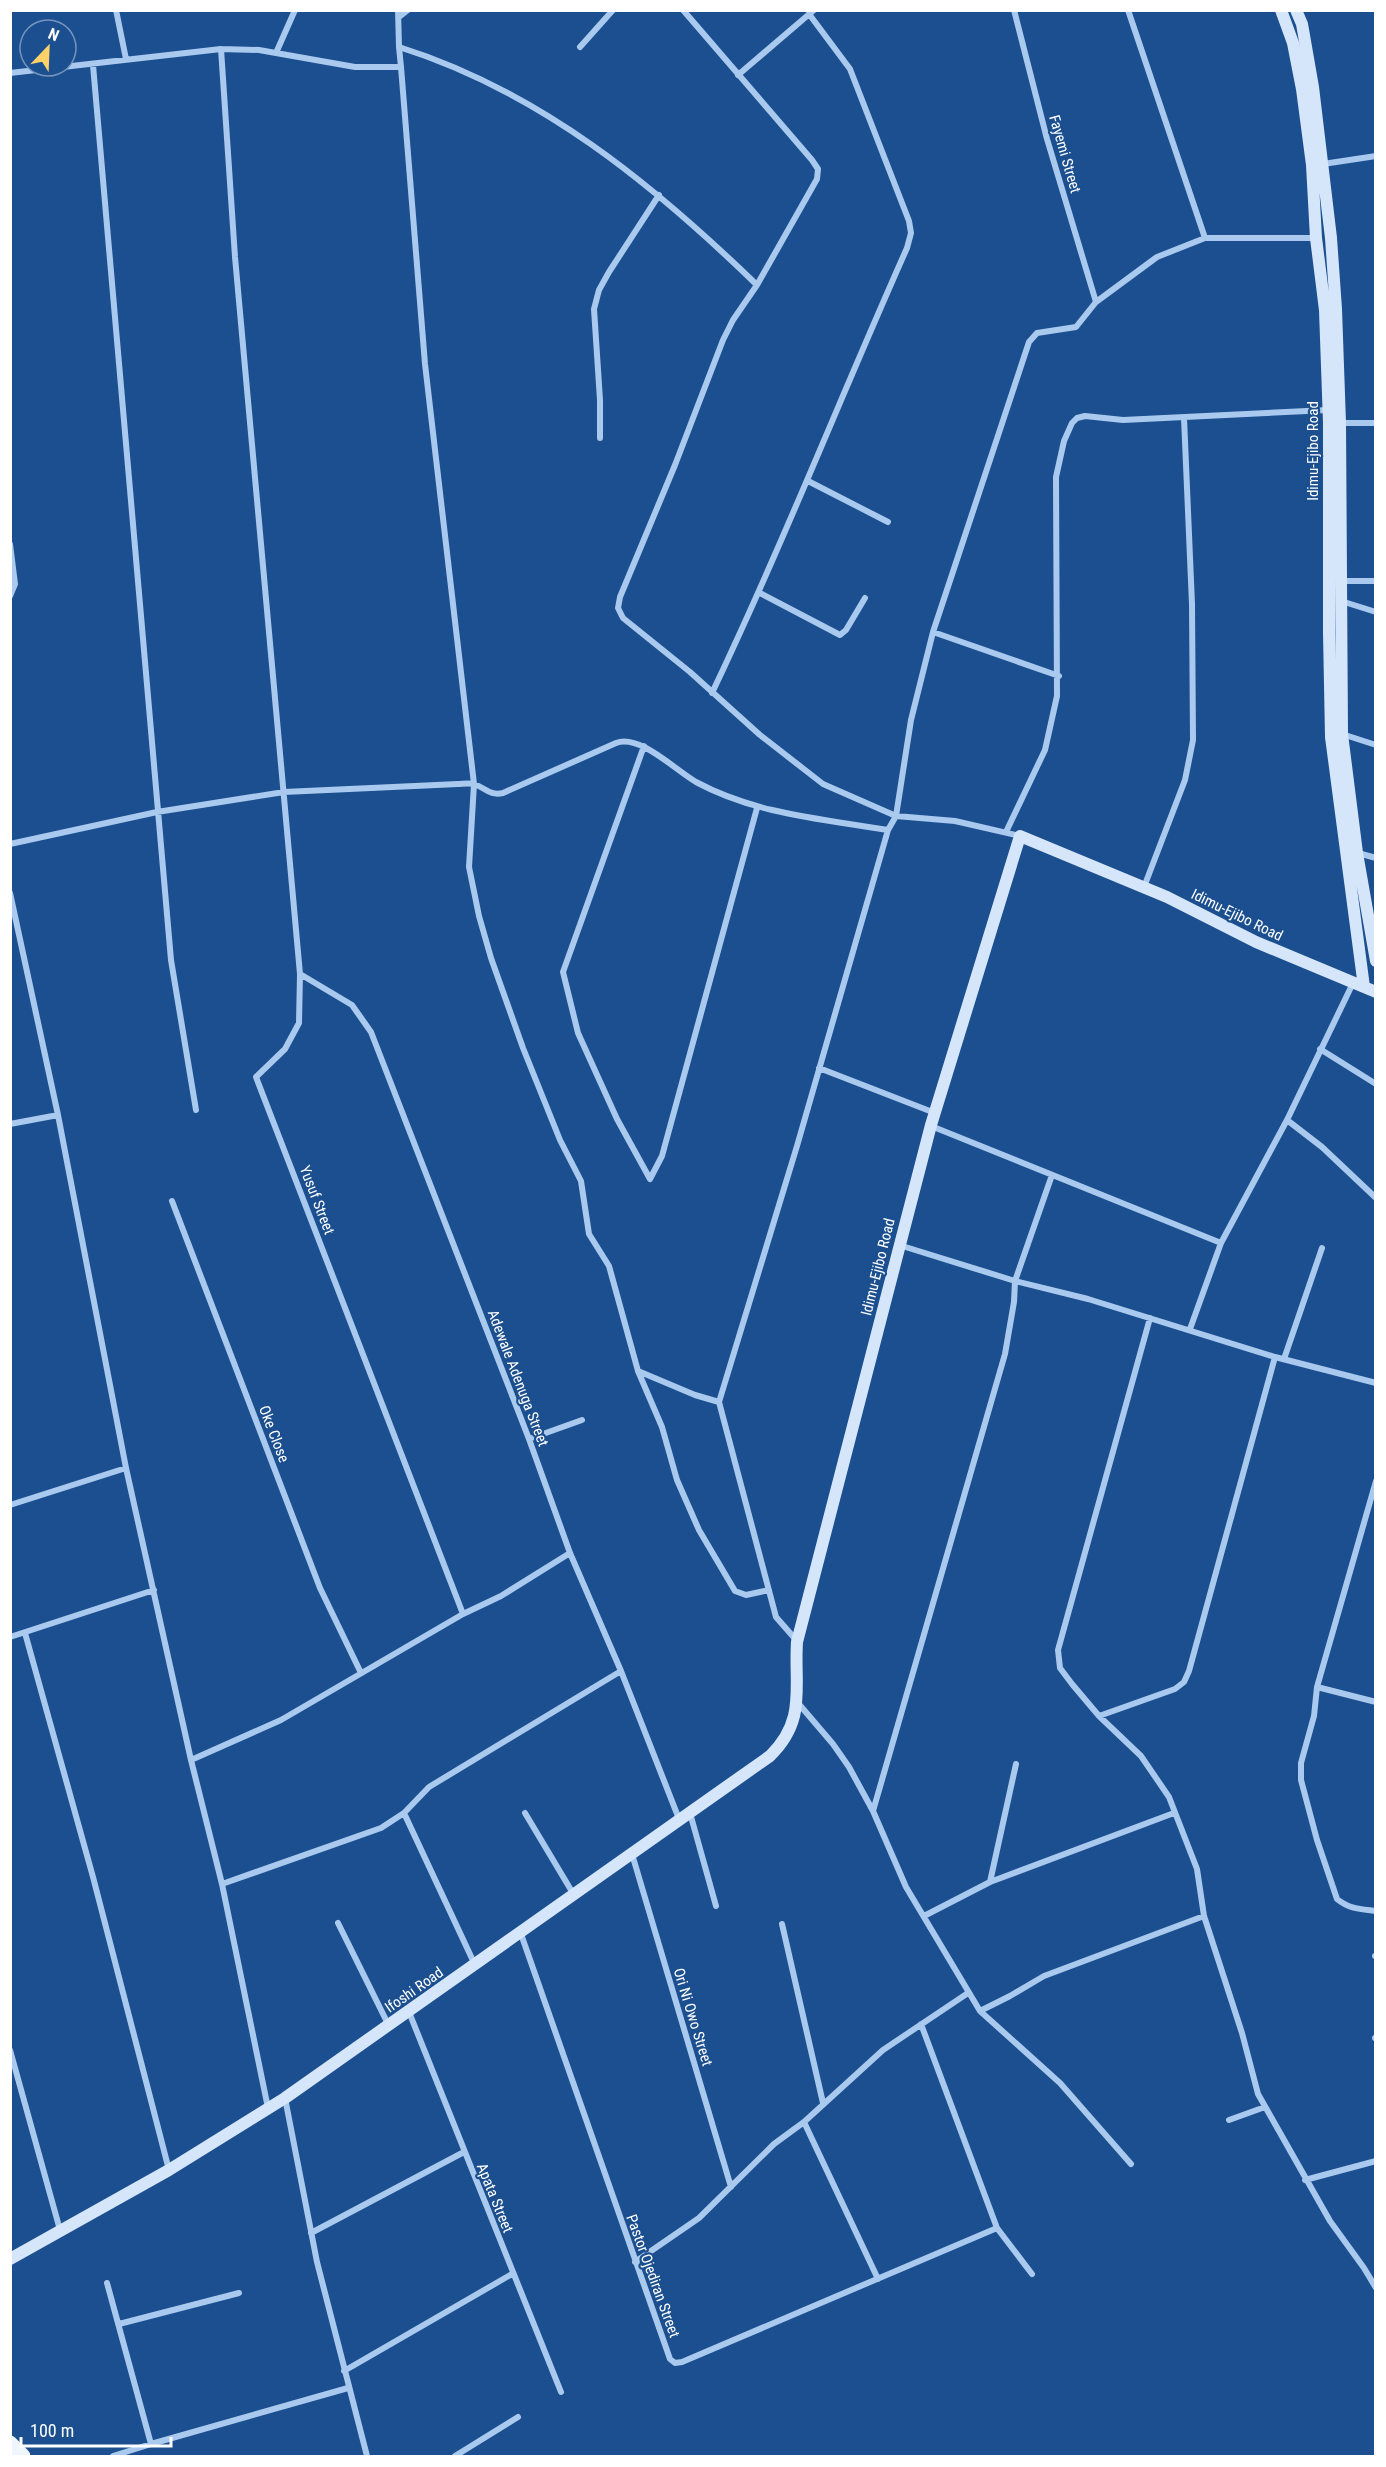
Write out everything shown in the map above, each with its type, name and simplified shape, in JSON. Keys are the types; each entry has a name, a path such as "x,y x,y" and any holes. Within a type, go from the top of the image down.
{"main road":[{"name":"Idimu-Ejibo Road","path":"798,1703 797,1642 933,1119 1020,836 1144,887 1256,942 1364,987 1340,759 1325,310 1316,238 1312,165 1302,89 1293,43 1281,10"},
{"name":"Idimu-Ejibo Road","path":"1296,10 1302,24 1313,87 1323,164 1336,309 1340,423 1340,601 1334,633 1342,734 1340,759 1376,961"},
{"name":"Ifoshi Road","path":"10,2259 169,2170 285,2098 521,1934 780,1746 789,1732 798,1703"},
{"path":"10,2444 23,2457"}],"street":[{"path":"116,10 126,59"},
{"path":"276,53 295,10"},
{"path":"408,10 398,14 399,47 425,364 474,784 469,867 479,916 491,958 523,1048 560,1140 581,1181 590,1234 609,1266 638,1371 662,1427 677,1480 699,1530 735,1591 746,1595 769,1590"},
{"path":"580,47 613,10"},
{"path":"683,10 818,169 817,179 723,340 675,465 620,597 618,608 623,618 760,735 823,784 896,816 955,821 1020,836"},
{"name":"Fayemi Street","path":"1014,10 1047,139 1096,302"},
{"path":"1128,10 1206,238"},
{"path":"712,693 760,593 907,248 911,233 909,221 850,69 812,12 738,75"},
{"path":"399,47 444,61 511,94 567,127 659,195 708,237 757,285"},
{"path":"10,73 221,49 276,53 355,67 401,68"},
{"name":"Yusuf Street","path":"221,49 236,257 300,974 299,1023 285,1049 256,1077 463,1614"},
{"path":"93,65 171,960 196,1110"},
{"path":"1323,164 1376,156"},
{"path":"600,438 594,309 599,290 609,272 659,195"},
{"path":"797,1642 776,1617 719,1402 888,830 896,816 911,720 933,632 1029,342 1037,333 1076,327 1096,302 1157,257 1206,238 1316,238"},
{"path":"1006,832 1045,750 1058,696 1056,477 1064,441 1077,418 1085,416 1123,420 1328,410"},
{"path":"1144,887 1185,780 1193,740 1192,604 1184,418"},
{"path":"1340,423 1376,423"},
{"path":"808,481 888,522"},
{"path":"10,544 15,584 10,596"},
{"path":"1340,581 1376,581"},
{"path":"760,593 840,635 846,630 865,598"},
{"path":"1340,601 1376,612"},
{"path":"933,632 1059,676"},
{"path":"1342,734 1376,745"},
{"path":"10,844 157,812 284,792 474,784 485,792 495,795 503,794 621,741 644,746 685,776 709,789 757,808 888,830"},
{"path":"644,746 563,972 578,1033 585,1050 617,1119 650,1179 662,1156 757,808"},
{"path":"1358,853 1376,858"},
{"path":"10,893 58,1115 126,1468 191,1760 222,1884 268,2108"},
{"name":"Adewale Adenuga Street","path":"300,974 352,1005 371,1032 529,1438 570,1553 621,1671 679,1820"},
{"path":"1190,1329 1221,1243 1287,1120 1320,1050 1364,987"},
{"path":"1320,1050 1376,1084"},
{"path":"819,1068 1052,1175 1221,1243"},
{"path":"10,1124 58,1115"},
{"path":"1287,1120 1322,1147 1376,1197"},
{"path":"873,1811 1005,1354 1014,1302 1014,1281 1052,1175"},
{"name":"Oke Close","path":"172,1201 320,1588 361,1673"},
{"path":"899,1245 1014,1281 1088,1299 1190,1329 1275,1357 1376,1383"},
{"path":"1284,1359 1323,1248"},
{"path":"1150,1318 1058,1650 1060,1668 1099,1716 1141,1756 1168,1797 1197,1869 1204,1916 1264,2107 1305,2180 1376,2288"},
{"path":"1099,1716 1174,1689 1184,1682 1189,1671 1275,1357"},
{"path":"638,1371 695,1395 719,1402"},
{"path":"529,1438 582,1420"},
{"path":"10,1505 126,1468"},
{"path":"1376,1481 1317,1686 1314,1716 1301,1763 1301,1780 1317,1840 1337,1899 1344,1906 1376,1911"},
{"path":"191,1760 281,1720 463,1614 501,1596 570,1553"},
{"path":"10,1637 154,1590"},
{"path":"25,1633 93,1877 169,2170"},
{"path":"222,1884 381,1828 404,1813 429,1787 621,1671"},
{"path":"1317,1686 1376,1702"},
{"path":"798,1703 833,1744 873,1811 892,1857 980,2011 1060,2083 1131,2164"},
{"path":"990,1882 1016,1764"},
{"path":"404,1813 475,1965"},
{"path":"525,1813 574,1895"},
{"path":"690,1813 717,1906"},
{"path":"924,1916 990,1882 1174,1813"},
{"name":"Ori Ni Owo Street","path":"632,1854 731,2187"},
{"path":"980,2011 1044,1976 1204,1916"},
{"path":"338,1923 389,2026"},
{"path":"782,1924 824,2103"},
{"name":"Pastor Ojediran Street","path":"521,1934 635,2262 670,2359 675,2363 997,2228"},
{"path":"635,2262 688,2226 774,2144 804,2122 883,2050 968,1993"},
{"name":"Apata Street","path":"409,2012 561,2392"},
{"path":"921,2024 997,2228 1032,2274"},
{"path":"10,2050 60,2229"},
{"path":"285,2098 311,2233 367,2457"},
{"path":"1229,2120 1264,2107"},
{"path":"804,2122 878,2278"},
{"path":"311,2233 464,2152"},
{"path":"1305,2180 1376,2161"},
{"path":"344,2371 512,2274"},
{"path":"107,2283 151,2444"},
{"path":"119,2324 239,2293"},
{"path":"113,2457 348,2388"},
{"path":"455,2457 518,2417"}]}
